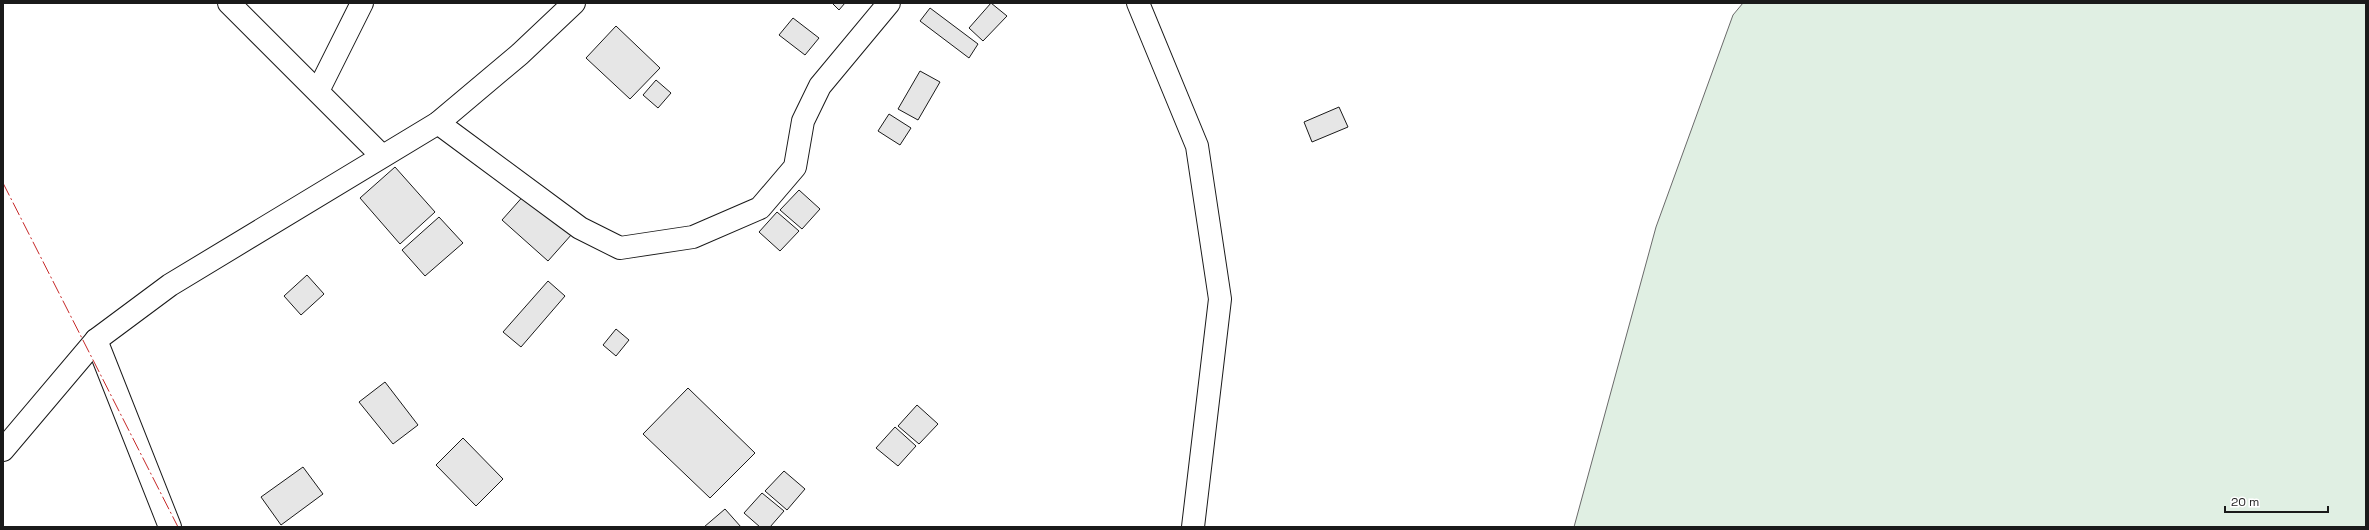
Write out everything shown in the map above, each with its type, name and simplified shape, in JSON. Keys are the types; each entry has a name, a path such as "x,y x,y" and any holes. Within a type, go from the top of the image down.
{"street":[{"path":"230,3 382,156"},
{"path":"318,91 362,3"},
{"path":"3,450 96,340 170,285 438,123 520,54 574,3"},
{"path":"438,123 580,228 620,248 693,237 760,208 795,167 803,121 820,86 889,3"},
{"path":"1138,3 1197,146 1220,299 1193,527"},
{"path":"96,340 170,527"}],"green space":[{"path":"1743,3 2366,3 2366,527 1574,527 1656,227 1733,15"}],"building":[{"path":"832,3 845,3 839,10"},
{"path":"991,3 1007,16 983,41 969,28"},
{"path":"930,8 978,44 969,58 920,21"},
{"path":"793,18 819,38 805,55 779,35"},
{"path":"616,26 660,68 630,99 586,58"},
{"path":"920,71 940,82 918,120 898,109"},
{"path":"656,80 671,93 658,108 643,95"},
{"path":"1339,107 1348,127 1312,142 1304,122"},
{"path":"889,114 911,128 900,145 878,131"},
{"path":"395,167 435,212 400,244 360,198"},
{"path":"799,190 820,209 802,229 780,210"},
{"path":"526,193 572,234 548,261 502,220"},
{"path":"777,212 799,231 780,251 759,232"},
{"path":"439,217 463,243 425,276 402,250"},
{"path":"307,275 324,294 301,315 284,296"},
{"path":"548,281 565,296 521,347 503,332"},
{"path":"616,329 629,340 616,356 603,345"},
{"path":"385,382 418,425 393,444 359,402"},
{"path":"688,388 755,453 710,498 643,434"},
{"path":"917,405 938,424 919,444 898,426"},
{"path":"895,427 916,446 898,466 876,448"},
{"path":"463,438 503,479 476,506 436,465"},
{"path":"303,467 323,494 281,525 261,497"},
{"path":"784,471 805,489 787,510 765,491"},
{"path":"762,493 784,511 770,527 760,527 744,513"},
{"path":"725,509 741,527 704,527"}],"power":[{"path":"3,183 178,527"}]}
